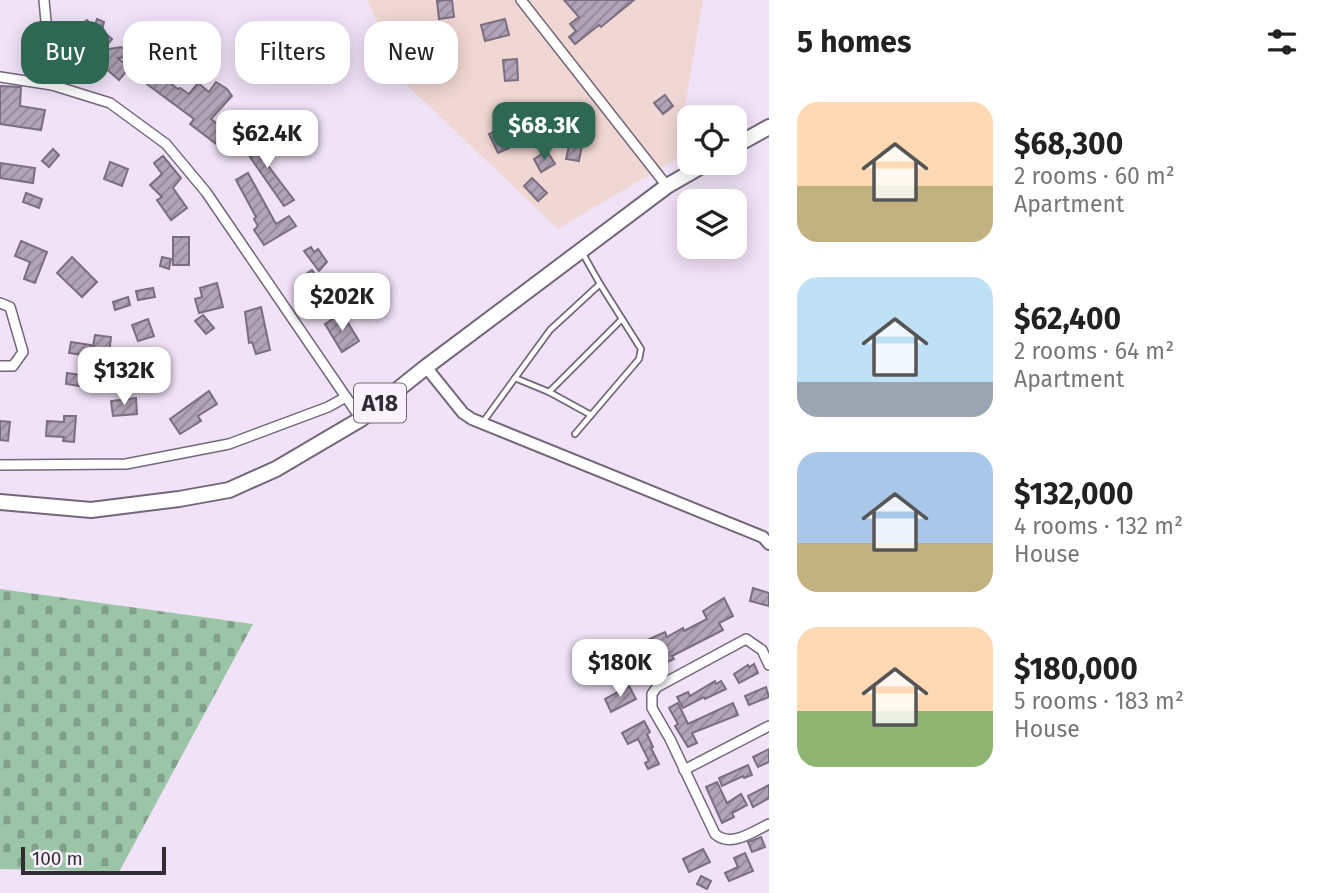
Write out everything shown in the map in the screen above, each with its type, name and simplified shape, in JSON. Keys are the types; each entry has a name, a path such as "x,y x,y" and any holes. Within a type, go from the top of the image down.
{"highway":[{"path":"747,139 769,127"},
{"name":"A18","path":"0,502 91,510 229,490 276,469 361,419 581,250 667,186 686,175"}],"street":[{"path":"44,0 52,85"},
{"path":"521,0 667,186"},
{"path":"0,78 52,85 110,103 166,144 206,192 361,419"},
{"path":"0,303 10,307 23,352 13,366 0,366"},
{"path":"426,367 463,413 482,423 767,538"},
{"path":"0,465 126,464 216,447 328,407 346,397"},
{"path":"769,665 762,650 746,639 657,687 652,694 652,708 715,834 730,841 769,824"},
{"path":"684,769 769,726"}],"lane":[{"path":"575,434 639,359 641,349 581,250"},
{"path":"482,423 550,330 600,284"},
{"path":"549,392 622,319"},
{"path":"515,378 549,392 591,415"}],"shaded area":[{"path":"367,0 703,0 685,105 677,105 676,159 558,229 408,84 458,84 458,21 377,21"}],"green space":[{"path":"0,589 253,624 119,872 0,869"}],"building":[{"path":"452,0 454,17 439,19 437,1"},
{"path":"564,0 634,0 575,44 569,37 576,31 570,24 579,17"},
{"path":"505,19 509,35 485,41 481,25"},
{"path":"123,48 123,57 118,58 123,63 123,75 119,80 109,71 109,49"},
{"path":"517,59 518,80 505,81 503,60"},
{"path":"147,84 171,84 189,94 197,84 209,92 215,84 227,89 232,96 211,119 229,133 219,146 190,124 194,119"},
{"path":"0,86 21,87 20,106 45,110 41,130 0,124"},
{"path":"665,95 673,106 663,114 654,103"},
{"path":"500,129 509,148 498,153 489,134"},
{"path":"242,132 249,136 255,134 260,145 257,147 268,161 266,163 294,200 284,206 250,157 252,156"},
{"path":"570,142 582,145 579,161 566,159"},
{"path":"53,149 59,155 49,167 42,161"},
{"path":"547,151 555,164 541,172 534,159"},
{"path":"163,156 181,178 173,188 187,208 171,220 157,200 162,197 150,185 162,174 154,163"},
{"path":"110,162 128,169 122,186 104,179"},
{"path":"0,163 35,168 33,183 0,178"},
{"path":"248,173 276,224 289,216 296,226 264,245 254,230 258,226 254,219 256,217 236,180"},
{"path":"532,178 547,193 538,201 524,186"},
{"path":"26,193 42,199 39,208 23,202"},
{"path":"173,237 189,237 189,265 173,265"},
{"path":"21,241 47,252 35,283 24,279 30,262 15,256"},
{"path":"311,247 314,252 318,249 327,262 319,271 304,251"},
{"path":"72,257 97,282 82,297 57,273"},
{"path":"162,257 171,259 169,269 160,266"},
{"path":"312,270 330,296 314,306 297,280"},
{"path":"217,283 223,307 199,313 195,299 202,297 200,288"},
{"path":"153,288 155,297 138,300 136,291"},
{"path":"128,297 130,305 115,310 113,302"},
{"path":"261,307 270,350 256,354 252,342 249,343 245,312"},
{"path":"342,313 359,341 342,352 325,324"},
{"path":"203,315 214,328 206,334 195,321"},
{"path":"148,319 154,336 138,341 132,325"},
{"path":"95,335 111,337 109,354 92,352"},
{"path":"71,342 91,345 89,356 69,353"},
{"path":"67,373 89,376 87,387 66,384"},
{"path":"209,391 217,404 198,416 201,421 180,434 170,419"},
{"path":"136,398 137,414 113,416 111,401"},
{"path":"64,416 76,416 74,442 63,441 64,437 46,436 47,421 64,422"},
{"path":"0,421 10,422 8,441 0,440"},
{"path":"753,588 769,593 769,606 750,601"},
{"path":"724,598 733,616 719,623 723,630 656,667 647,640 665,632 667,637 707,619 703,611"},
{"path":"754,664 758,673 739,683 734,674"},
{"path":"715,681 716,684 721,681 726,689 683,708 677,697 688,692 690,696"},
{"path":"629,686 636,699 611,712 605,699"},
{"path":"766,687 769,697 749,705 745,696"},
{"path":"678,703 688,724 733,703 738,715 692,733 697,743 688,747 675,726 678,724 669,708"},
{"path":"644,721 650,732 647,734 653,747 651,748 659,764 648,769 645,763 649,761 638,739 628,744 622,733"},
{"path":"769,749 769,762 758,767 753,757"},
{"path":"748,765 752,775 743,776 722,786 719,778"},
{"path":"717,782 727,803 741,794 747,805 732,813 734,817 722,823 706,787"},
{"path":"769,785 769,798 753,807 748,796"},
{"path":"761,837 765,847 752,852 748,842"},
{"path":"703,849 710,862 689,872 683,859"},
{"path":"745,853 753,871 729,881 725,873 738,867 734,858"},
{"path":"701,876 711,881 707,889 697,884"}]}
